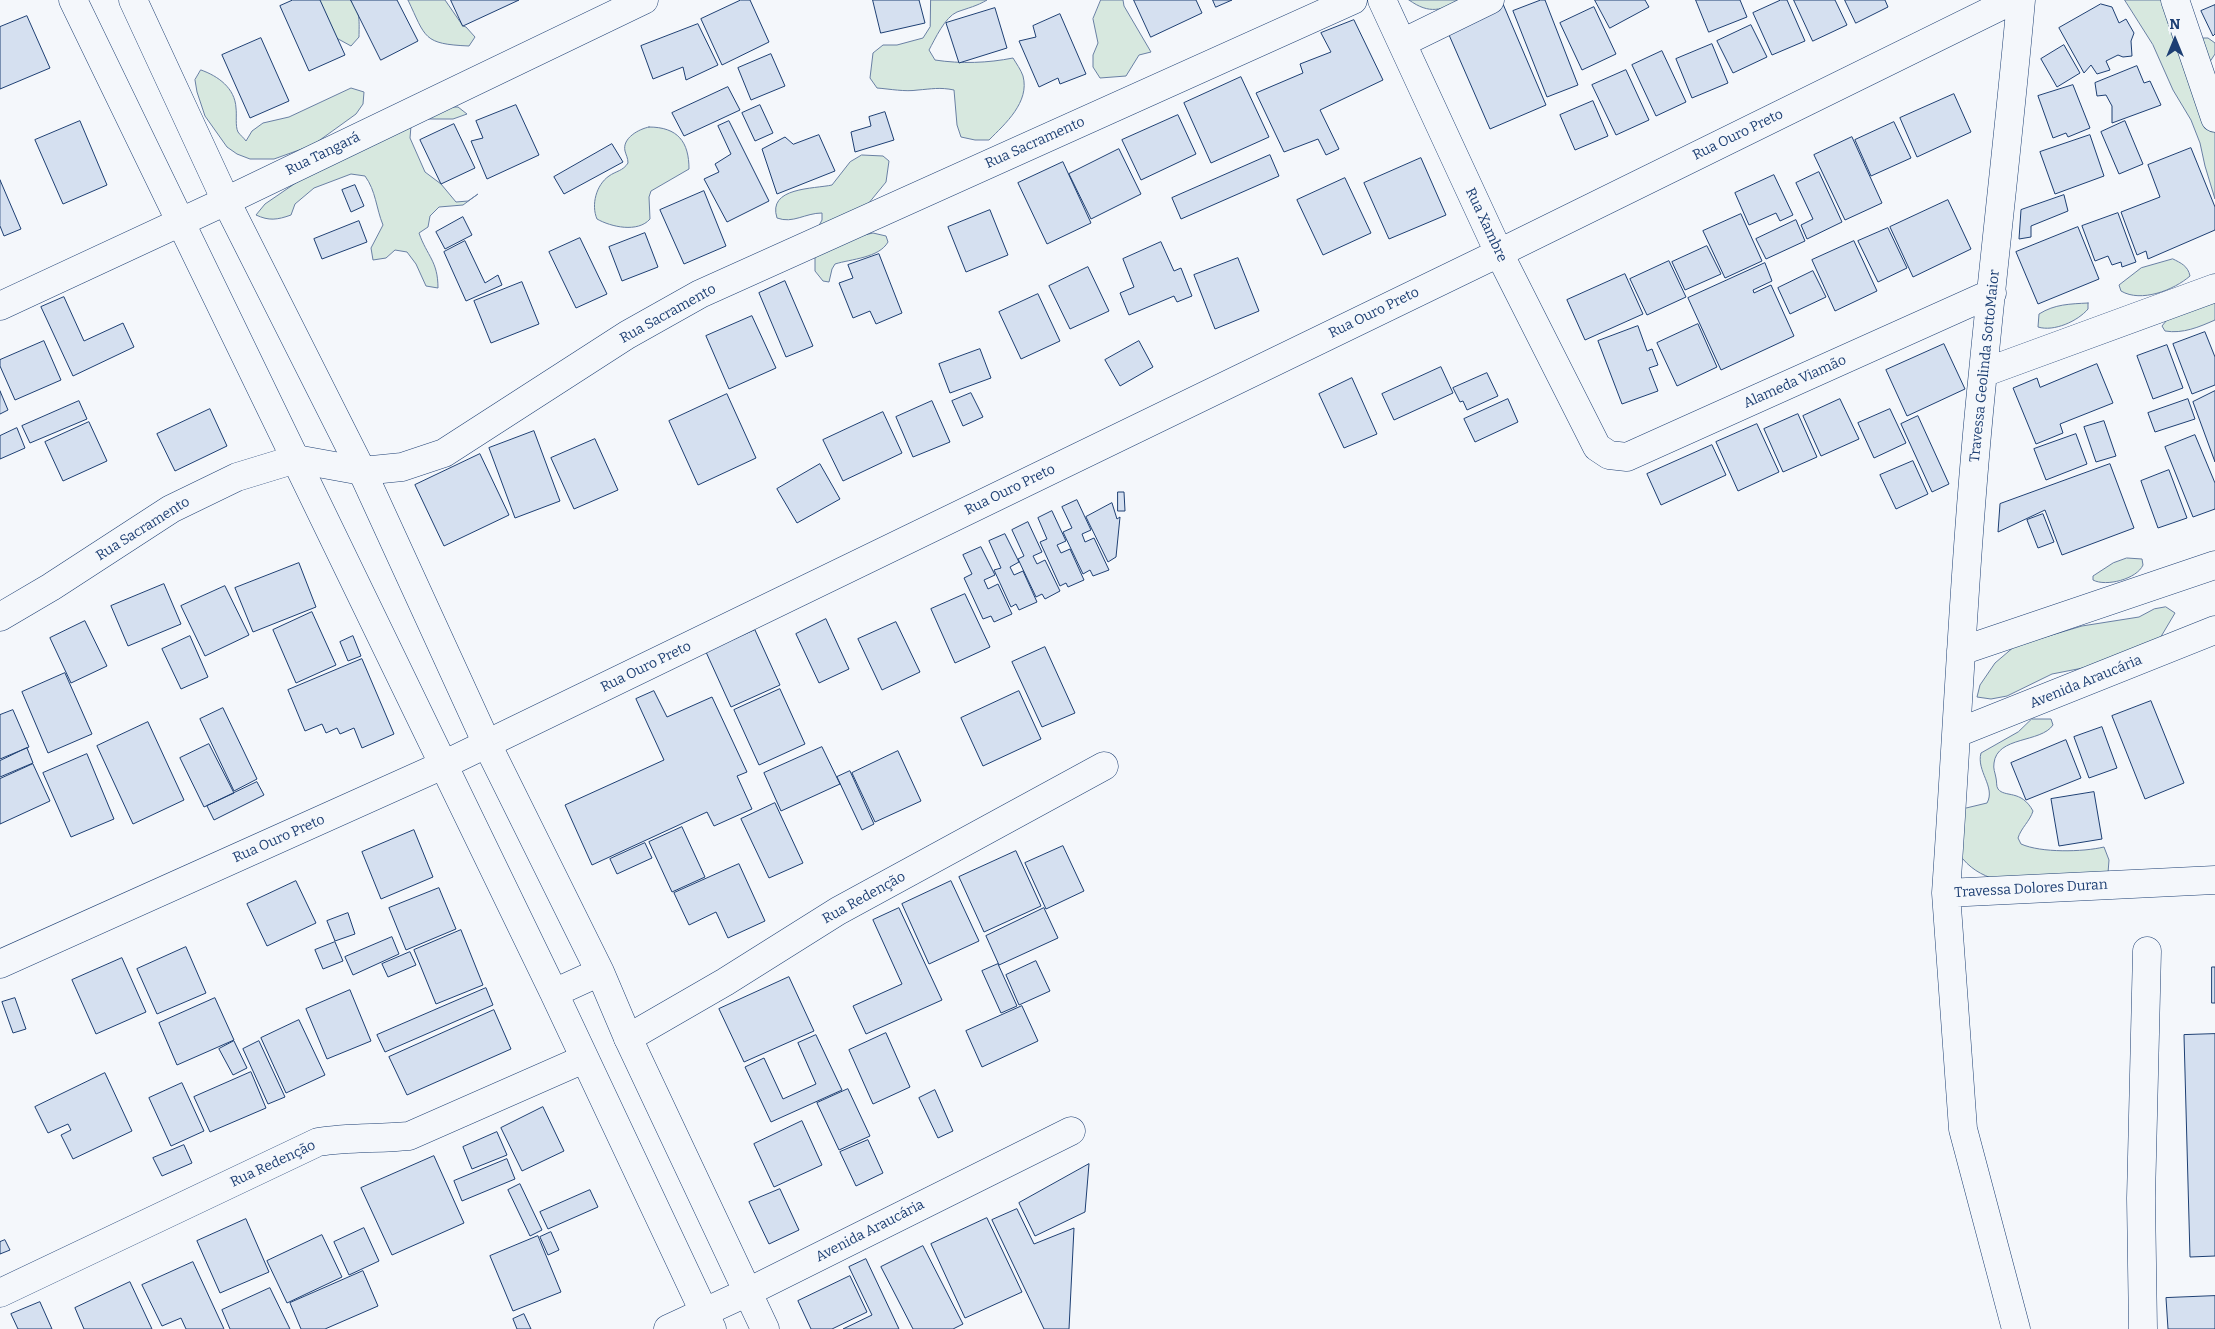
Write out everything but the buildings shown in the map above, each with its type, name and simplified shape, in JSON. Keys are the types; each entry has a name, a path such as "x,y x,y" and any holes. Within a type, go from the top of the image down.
{"street":[{"path":"73,0 554,993 708,1321"},
{"path":"133,0 226,200 362,471 487,744 600,972 628,1038 765,1329"},
{"name":"Rua Tangará","path":"0,306 644,0"},
{"name":"Rua Sacramento","path":"0,617 51,588 172,509 238,477 296,460 362,471 402,467 444,453 627,335 700,294 1353,0"},
{"name":"Rua Xambre","path":"1382,0 1499,253 1597,447"},
{"path":"1402,43 1490,0"},
{"name":"Rua Ouro Preto","path":"0,964 487,744 1499,253 2013,0"},
{"name":"Travessa Geolinda SottoMaior","path":"1957,733 1961,651 1983,373 2008,149 2021,0"},
{"path":"2175,0 2215,118"},
{"path":"1983,373 2215,288"},
{"name":"Alameda Viamão","path":"1597,447 1609,455 1627,457 1992,293"},
{"path":"1961,651 2215,565"},
{"name":"Avenida Araucária","path":"1957,733 2215,630"},
{"name":"Travessa Dolores Duran","path":"1957,733 1946,893 2215,880"},
{"name":"Rua Redenção","path":"628,1038 725,982 838,911 1104,766"},
{"path":"1946,893 1962,1129 2016,1329"},
{"path":"2143,1329 2141,1198 2146,951"},
{"path":"554,993 600,972"},
{"name":"Rua Redenção","path":"0,1293 318,1142 342,1138 379,1139 409,1136 584,1059"},
{"name":"Avenida Araucária","path":"668,1329 708,1321 748,1292 1071,1131"}],"shaded area":[{"path":"314,0 350,0 354,3 359,17 359,37 351,46 331,35"},
{"path":"408,0 445,0 463,26 475,37 469,46 434,41 423,31"},
{"path":"931,0 987,0 957,12 948,18 929,50 935,60 974,62 1013,58 1023,76 1023,95 1020,103 1009,120 989,140 961,137 957,125 954,90 940,88 908,91 877,88 870,78 873,53 883,45 897,45 923,38 930,27"},
{"path":"1101,0 1123,0 1124,6 1151,52 1139,55 1126,76 1100,78 1093,67 1093,55 1098,43 1093,19"},
{"path":"1409,0 1463,0 1442,8 1430,9 1416,5"},
{"path":"2125,0 2179,0 2194,38 2208,38 2215,43 2215,54 2207,66 2215,90 2215,199 2200,143 2191,120 2173,90 2153,45"},
{"path":"201,70 219,79 229,89 235,101 237,130 246,141 252,131 263,123 289,117 351,88 364,92 363,104 356,114 313,145 274,159 250,159 237,154 227,147 205,116 195,80"},
{"path":"445,107 458,107 467,114 453,119 423,119 411,126 410,138 425,172 441,184 456,202 468,201 478,194 463,205 439,207 430,216 428,227 419,233 434,265 438,279 438,288 426,286 416,264 407,252 395,250 386,258 373,260 371,248 383,225 374,194 365,176 351,174 314,188 295,204 291,215 273,219 256,215 265,204 300,180"},
{"path":"649,127 667,130 680,138 687,151 689,169 651,191 649,197 650,219 645,223 639,226 624,227 597,219 595,202 598,190 609,176 622,169 628,163 625,146 629,138 636,132"},
{"path":"862,155 883,156 889,161 886,182 859,215 860,236 873,233 886,236 888,242 884,247 871,255 835,264 829,282 823,281 815,271 815,233 822,220 822,213 783,220 777,218 776,208 779,200 794,191 832,185 850,162"},
{"path":"2173,259 2184,265 2190,276 2175,286 2157,293 2138,296 2121,291 2119,285 2141,268"},
{"path":"2215,291 2215,320 2185,331 2165,331 2162,326 2175,310"},
{"path":"2088,303 2088,309 2072,321 2058,327 2038,327 2039,314 2051,308"},
{"path":"2127,558 2142,559 2143,565 2140,570 2128,578 2113,582 2105,583 2093,580 2093,576 2113,563"},
{"path":"2166,607 2175,613 2156,645 2093,666 2052,674 2007,696 1991,699 1977,697 1980,685 1995,663 2015,646 2082,626 2139,617 2154,609"},
{"path":"2032,719 2051,719 2053,725 2039,735 2003,748 1997,754 1994,763 1998,789 2001,792 2023,800 2033,811 2018,838 2021,844 2039,849 2074,851 2104,847 2109,860 2108,873 1997,880 1976,870 1959,854 1962,809 1987,803 1989,797 1988,785 1981,766 1981,753 2018,732"}]}
